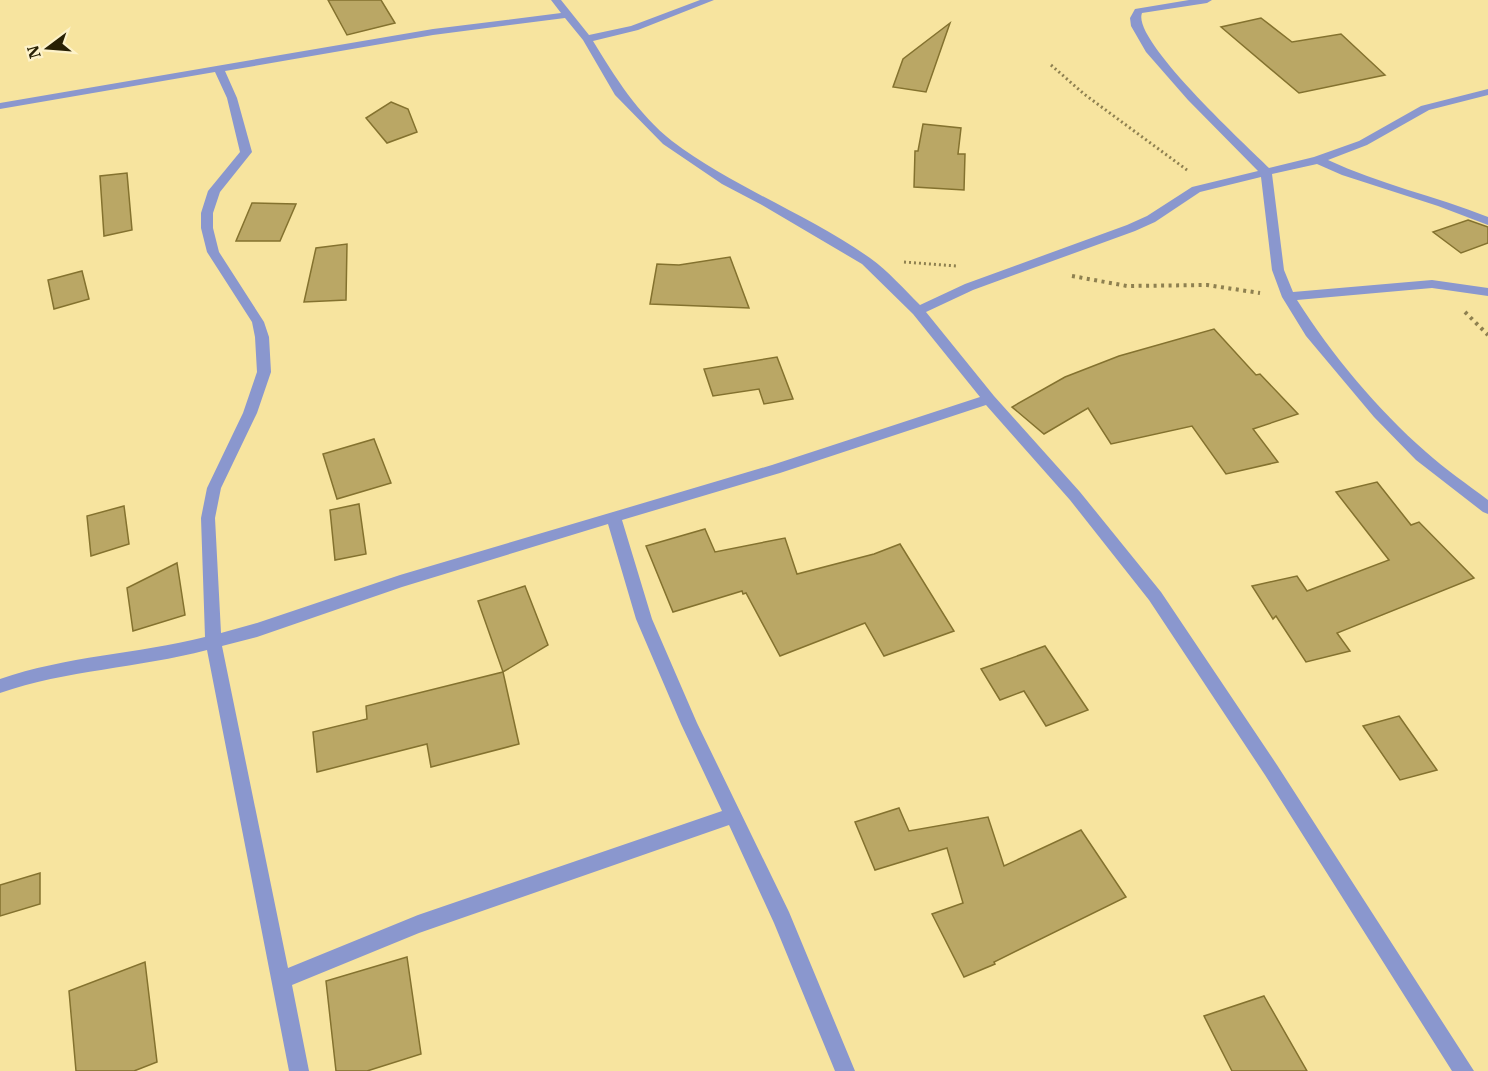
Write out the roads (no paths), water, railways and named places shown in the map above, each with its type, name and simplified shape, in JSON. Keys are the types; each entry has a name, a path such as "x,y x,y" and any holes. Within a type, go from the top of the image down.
{"street":[{"path":"556,0 587,39 619,93 667,141 726,182 766,202 866,261 918,310 989,399 1076,496 1155,596 1271,770 1464,1071"},
{"path":"587,39 634,28 709,0"},
{"path":"1207,0 1138,11 1135,18 1136,26 1150,50 1192,98 1266,172 1278,270 1288,297 1311,333 1379,414 1422,456 1488,508"},
{"path":"0,106 444,30 569,15"},
{"path":"218,68 232,98 246,152 214,191 207,213 207,228 213,252 258,322 262,337 264,372 250,413 214,488 208,518 213,642 299,1071"},
{"path":"918,310 969,287 1131,228 1151,219 1197,189 1318,160 1364,143 1425,108 1488,92"},
{"path":"1318,160 1346,173 1443,203 1488,221"},
{"path":"1288,297 1432,284 1488,292"},
{"path":"0,686 28,676 173,652 256,630 400,581 786,465 989,399"},
{"path":"614,518 644,619 689,724 782,918 845,1071"},
{"path":"281,980 418,924 732,816"}]}
